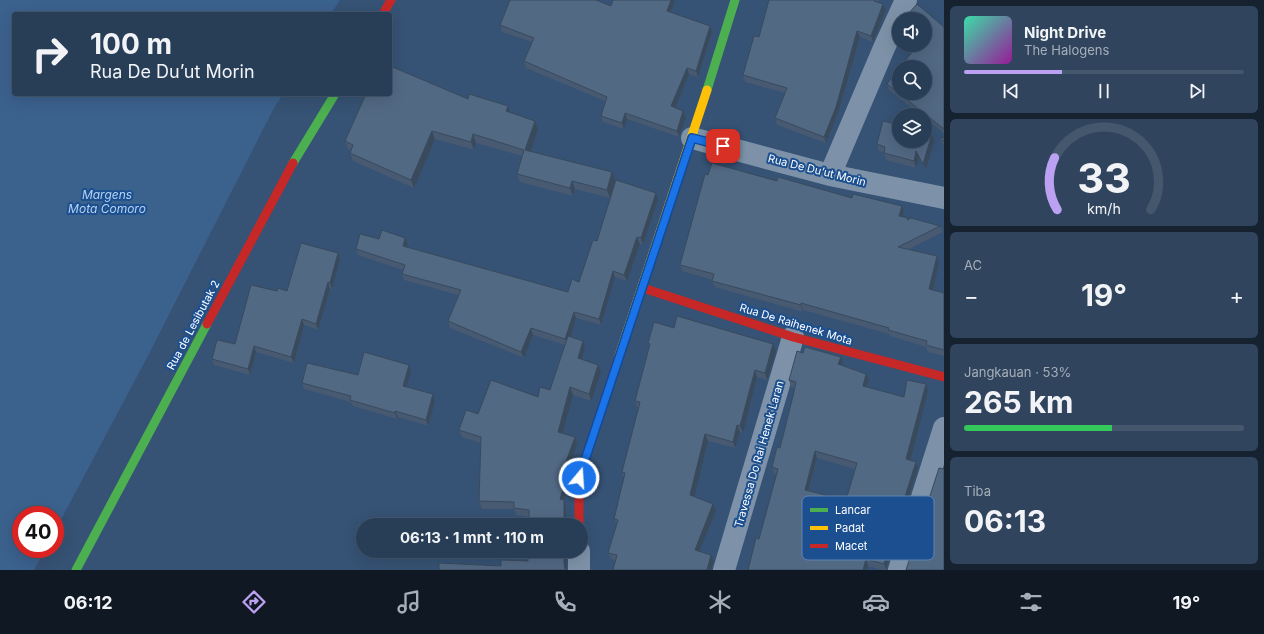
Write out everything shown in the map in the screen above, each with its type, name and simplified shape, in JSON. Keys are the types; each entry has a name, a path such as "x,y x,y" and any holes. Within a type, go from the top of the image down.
{"street":[{"path":"383,12 391,0"},
{"path":"579,518 579,478 692,138 735,0"},
{"path":"830,175 906,0"},
{"name":"Rua de Lesibutak 2","path":"76,570 294,161 333,96"},
{"name":"Rua De Du’ut Morin","path":"692,138 830,175 944,198"},
{"name":"Rua De Raihenek Mota","path":"643,288 793,337 944,377"},
{"name":"Travessa Do Rai Henek Laran","path":"724,570 793,337"},
{"path":"922,496 944,428"},
{"path":"579,558 579,570"},
{"path":"899,570 902,560"}],"water":[{"name":"Margens Mota Comoro","path":"0,0 340,0 332,12 12,12 12,96 282,96 274,108 150,352 64,514 64,506 12,506 12,558 40,558 34,570 0,570"}],"building":[{"path":"510,0 596,0 611,6 613,0 671,0 667,11 710,26 696,71 687,68 671,106 683,111 677,131 625,113 622,123 601,116 607,97 524,61 534,38 500,25"},
{"path":"769,0 875,0 874,1 883,4 871,36 857,31 836,107 824,137 775,118 787,88 743,75 754,36 759,37"},
{"path":"917,4 926,12 910,12"},
{"path":"932,17 944,27 944,129 932,120 932,108 917,108 907,100 932,100 932,60 906,60 912,52 932,52"},
{"path":"392,67 468,99 469,94 508,106 506,111 535,121 525,150 612,172 607,190 572,181 570,188 517,174 524,150 473,134 471,142 432,131 411,180 350,153 353,145 345,141 365,96 392,96"},
{"path":"892,78 892,88 887,84"},
{"path":"883,121 892,123 892,148 928,148 923,164 916,151 914,161 884,153 885,147 877,144"},
{"path":"712,163 777,181 778,177 852,198 853,194 902,206 899,216 908,218 907,220 911,218 940,226 898,247 937,256 929,289 944,293 944,350 926,345 927,341 888,330 889,328 801,303 801,305 712,281 714,274 680,265 705,174 708,175"},
{"path":"616,180 656,193 641,238 637,237 624,275 613,271 599,319 574,312 565,339 531,328 521,352 448,321 461,290 402,274 405,265 356,249 360,234 379,239 382,230 405,238 403,246 568,292 572,279 579,282 593,240 597,241"},
{"path":"301,243 338,253 330,283 328,282 316,324 302,319 291,357 254,346 248,369 212,359 217,340 235,344 251,285 277,291 278,288 287,291"},
{"path":"677,316 773,344 765,373 755,370 740,426 737,425 733,442 705,434 690,495 713,504 695,550 711,555 707,570 613,570 617,555 608,553 618,520 614,519 625,473 622,472 640,402 635,401 650,344 648,343 654,322 674,328"},
{"path":"568,336 583,341 578,358 598,365 589,394 570,387 558,432 575,437 564,467 564,485 560,499 564,500 564,518 529,518 529,510 514,508 514,502 479,501 481,437 459,430 466,410 478,414 491,380 538,397 540,387 550,390"},
{"path":"805,347 841,357 838,364 866,374 863,386 904,397 907,380 926,384 906,459 916,462 905,496 847,496 857,463 815,451 805,490 830,496 802,496 802,560 866,560 863,570 748,570 756,538 759,539 778,469 772,467 777,447 780,448 793,396 796,382 789,380 797,351 803,353"},
{"path":"364,352 409,365 403,386 433,394 426,420 350,400 351,396 302,383 307,363 358,375"},
{"path":"939,468 944,469 944,570 906,570 909,560 934,560 934,496 930,496"},
{"path":"528,558 564,558 565,569 567,570 439,570 439,563 501,566 501,560 528,561"},
{"path":"870,560 885,560 884,564"}],"traffic: fast":[{"path":"707,90 735,0"},
{"path":"293,163 334,96"},
{"path":"76,570 207,324"}],"traffic: slow":[{"path":"619,356 707,90"}],"traffic: jam":[{"path":"384,12 391,0"},
{"path":"207,324 293,163"},
{"path":"643,288 793,337 944,377"},
{"path":"579,518 579,478 619,356"}],"route":[{"path":"579,478 692,138 723,146"}]}
